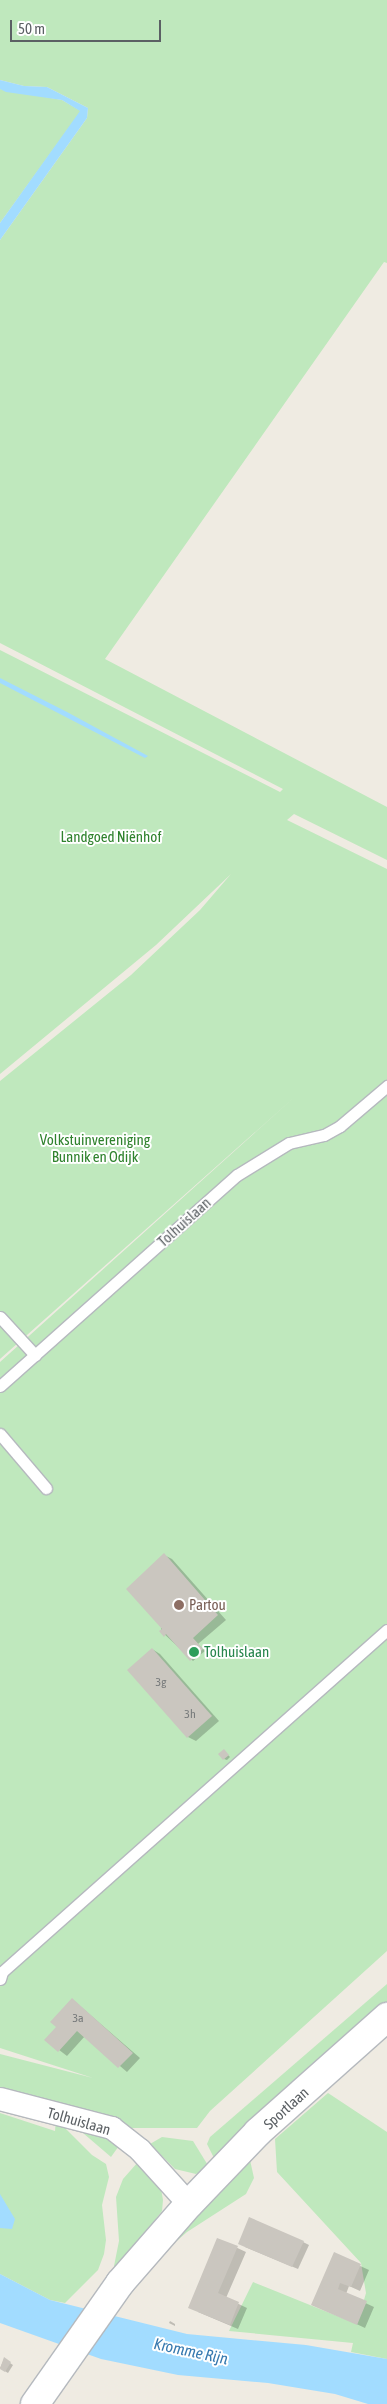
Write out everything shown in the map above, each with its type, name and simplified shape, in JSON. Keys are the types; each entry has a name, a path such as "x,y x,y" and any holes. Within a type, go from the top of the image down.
{"street":[{"name":"Sportlaan","path":"35,2404 64,2359 110,2296 189,2204 258,2132 387,2017"},
{"name":"Tolhuislaan","path":"0,2099 112,2128 140,2150 189,2204"}],"lane":[{"name":"Tolhuislaan","path":"0,1386 237,1175 289,1143 324,1134 340,1126 387,1086"},
{"path":"0,1317 35,1356"},
{"path":"0,1434 46,1488"},
{"path":"0,1979 2,1972 387,1630"}],"green space":[{"path":"0,0 387,0 387,263 384,262 105,659 387,807 387,860 294,814 287,820 387,869 387,1951 210,2111 197,2128 130,2128 0,2093 0,2054 93,2078 0,2048 0,1362 298,1094 0,1359 0,1081 131,975 200,910 231,874 156,945 0,1074 0,650 280,792 283,789 0,643 0,240 87,118 88,108 47,87 24,86 0,80"},
{"path":"0,89 62,100 81,111 0,223"},
{"path":"387,1984 387,2003 215,2160 207,2144 210,2137"},
{"path":"328,2093 387,2132 387,2359 351,2352 353,2343 229,2331 253,2282 357,2324 366,2293 361,2263 277,2172 275,2139"},
{"path":"0,2113 55,2131 56,2119 92,2155 106,2164 109,2177 102,2205 106,2240 104,2254 98,2270 65,2303 50,2300 0,2274"},
{"path":"76,2127 121,2143 111,2157"},
{"path":"162,2137 193,2141 209,2167 196,2174 175,2169 150,2144"},
{"path":"250,2160 254,2178 246,2194 187,2232 140,2273"},
{"path":"138,2162 160,2183 163,2200 162,2211 117,2269 114,2266 119,2241 116,2197 123,2179"}],"water":[{"path":"0,80 24,86 47,87 88,108 87,118 0,240 0,223 80,111 62,100 6,92 0,89"},
{"path":"0,678 148,756 145,758 0,683"},
{"path":"0,2194 15,2219 12,2229 0,2228"},
{"name":"Kromme Rijn","path":"0,2274 50,2300 187,2334 306,2345 387,2359 387,2404 368,2404 335,2394 268,2383 178,2375 101,2359 0,2323"}],"building":[{"path":"164,1553 218,1615 193,1638 203,1649 190,1661 166,1634 164,1637 159,1631 162,1629 126,1589"},
{"path":"152,1648 212,1716 187,1738 127,1670"},
{"path":"224,1749 229,1755 223,1760 218,1754"},
{"path":"72,1998 133,2053 118,2068 77,2031 58,2052 44,2040 56,2027 50,2022"},
{"path":"249,2217 304,2241 292,2267 238,2244"},
{"path":"217,2238 238,2246 218,2293 239,2302 230,2325 188,2308"},
{"path":"334,2252 361,2264 351,2287 340,2283 338,2289 367,2301 357,2325 311,2305"},
{"path":"4,2357 11,2362 5,2372 0,2369"}],"place":[{"name":"Partou","path":"179,1605"},
{"name":"Tolhuislaan","path":"194,1652"}],"park label":[{"name":"Landgoed Niënhof","path":"111,837"},
{"name":"Volkstuinvereniging Bunnik en Odijk","path":"95,1148"}]}
